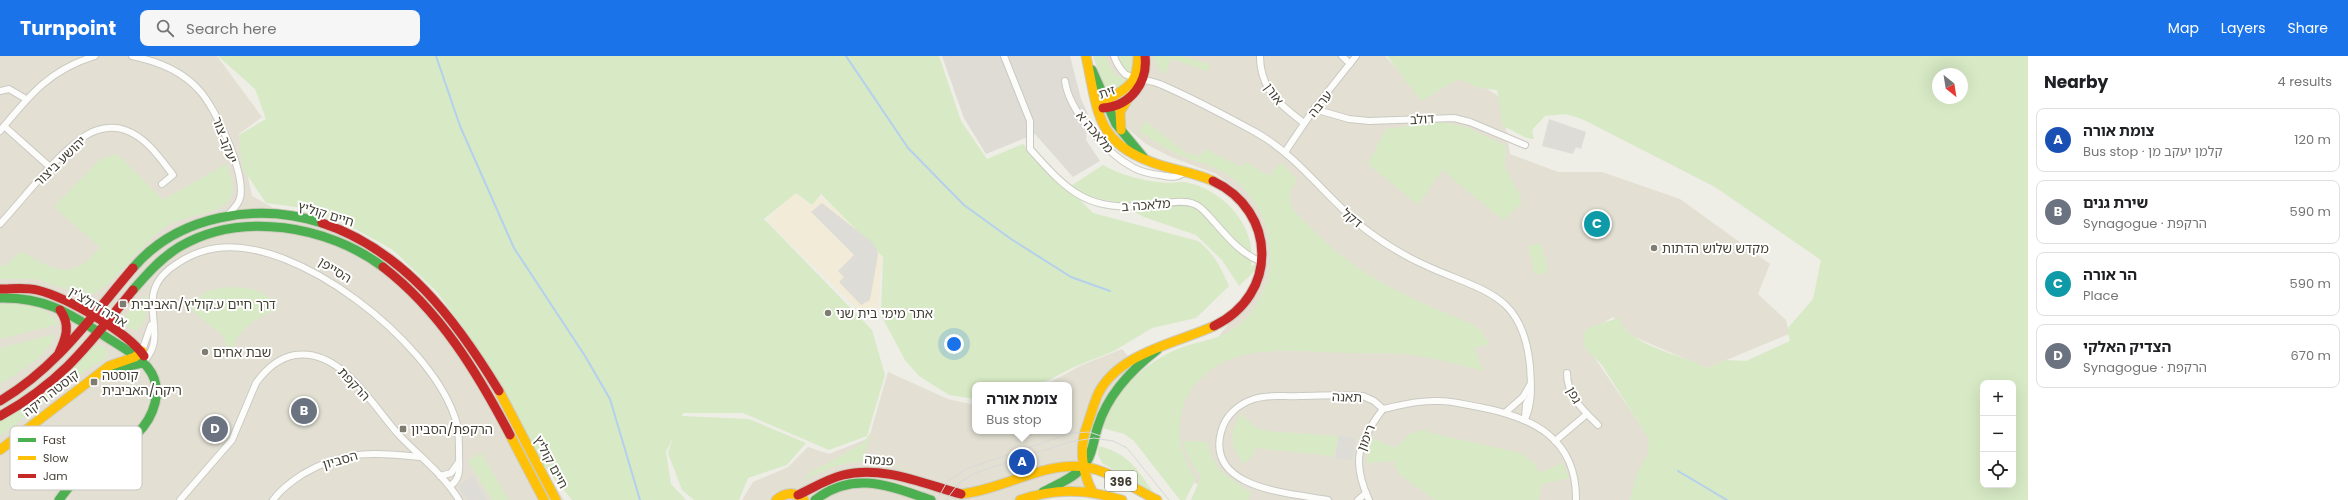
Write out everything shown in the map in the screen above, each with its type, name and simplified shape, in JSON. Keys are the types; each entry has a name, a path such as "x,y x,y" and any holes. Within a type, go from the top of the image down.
{"main road":[{"path":"1138,56 1141,78"},
{"path":"1141,78 1145,56"},
{"path":"1087,58 1106,105 1122,134 1149,162"},
{"path":"1087,58 1096,109 1102,126 1115,142 1131,154 1149,162 1218,181 1237,194 1252,213 1260,237 1262,262 1256,286 1239,311 1215,326 1173,341 1132,359 1118,368 1105,383 1094,404 1087,424 1082,450 1083,467 1092,491"},
{"name":"זית","path":"1096,109 1129,97 1138,90 1141,78"},
{"name":"זית","path":"1106,105 1141,78"},
{"path":"1122,134 1120,112 1129,97"},
{"name":"חיים קוליץ","path":"0,400 21,388 58,356 91,320 135,265 159,243 184,230 225,217 272,214 310,220 351,234 405,268 423,284 452,317 479,356 556,500"},
{"name":"חיים קוליץ","path":"0,416 44,387 103,329 161,261 180,247 205,236 272,226 307,231 346,244 398,278 414,292 443,324 469,362 544,500"},
{"name":"אריה דולצ'ין","path":"0,290 26,289 46,293 91,320 139,357"},
{"name":"אריה דולצ'ין","path":"0,298 35,298 91,320"},
{"path":"52,304 60,311 68,322 66,336 58,356"},
{"name":"אריה דולצ'ין","path":"103,329 112,341 139,357"},
{"path":"105,369 116,355 112,341"},
{"path":"1038,494 1070,477 1083,467 1090,455 1104,410 1116,389 1144,361 1173,341"},
{"path":"139,357 153,373 158,389 154,408 150,418 142,430"},
{"name":"קוסטה ריקה","path":"31,426 105,369 118,361 139,357"},
{"name":"קוסטה ריקה","path":"0,450 10,442"},
{"name":"396","path":"959,498 1055,469 1083,467 1116,479 1157,500"},
{"name":"פנמה","path":"776,500 787,493 801,497 840,475 870,471 897,475 959,498"},
{"name":"פנמה","path":"815,500 835,487 860,482 883,484 931,500"},
{"name":"396","path":"1020,500 1038,494 1064,489 1092,491 1122,500"},
{"path":"59,500 66,490"}],"street":[{"path":"50,168 2,129 26,99 46,80 57,72 95,56"},
{"name":"יעקב צור","path":"132,56 155,62 184,77 199,90 220,121 237,172 241,191 238,204 225,217"},
{"name":"מלאכה ב","path":"1004,56 1030,121 1030,148 1059,182 1082,197 1118,207 1184,202 1193,203 1204,210 1239,247 1253,259 1262,262"},
{"name":"דקל","path":"1114,56 1124,72 1163,85 1252,130 1285,152 1339,208 1380,240 1417,262 1479,287 1504,303 1516,317 1524,333 1531,381 1531,406 1525,419"},
{"name":"אורן","path":"1260,56 1262,75 1268,90 1284,108 1304,123"},
{"path":"1342,56 1350,64"},
{"name":"ערבה","path":"1285,152 1295,140 1304,123 1314,109 1356,56"},
{"name":"מלאכה א","path":"1064,81 1072,103 1102,144 1117,157 1135,169 1147,173 1176,177 1181,176 1186,172"},
{"path":"0,91 9,89 26,99"},
{"name":"דולב","path":"1314,109 1349,119 1369,121 1454,118 1470,122 1525,145"},
{"name":"יהושע ביצור","path":"0,224 50,168 81,138 100,129 112,127 130,132 157,154 173,175 162,184"},
{"name":"הסייפן","path":"139,357 149,355 153,345 152,294 155,285 170,268 193,255 228,247 264,251 290,260 326,278 354,298 408,344 425,364 447,398 455,417 459,473 456,481 450,486"},
{"name":"הסייפן","path":"139,357 148,338 152,320"},
{"name":"הרקפת","path":"180,500 232,440 256,383 274,364 292,356 314,355 327,359 340,368 420,457 450,486"},
{"name":"גפן","path":"1567,373 1571,394 1598,425"},
{"path":"1506,412 1523,397 1531,381"},
{"name":"תאנה","path":"1328,500 1260,487 1236,476 1224,461 1220,448 1221,433 1226,419 1242,404 1261,397 1363,396 1374,401 1383,410"},
{"path":"1383,410 1408,403 1441,401 1506,412 1525,419 1537,426 1555,441 1570,464 1574,477 1576,500"},
{"name":"רימון","path":"1366,493 1359,474 1360,449 1368,428 1383,410"},
{"name":"גפן","path":"1555,441 1587,414"},
{"name":"הסביון","path":"273,500 297,478 327,461 367,453 420,457"},
{"path":"440,476 447,475 455,470 459,457"},
{"path":"450,486 459,500"},
{"path":"1358,500 1366,493 1369,500"}],"shaded area":[{"path":"0,56 217,56 262,117 239,134 252,196 277,210 309,213 391,253 435,293 564,500 0,500"},
{"path":"942,56 1070,56 1081,99 1088,114 1086,140 1100,161 1073,177 1035,134 986,154 964,118"},
{"path":"1093,56 1385,56 1422,96 1464,74 1501,98 1510,154 1558,172 1602,172 1680,199 1770,264 1758,294 1786,320 1789,334 1707,368 1632,336 1613,317 1587,333 1588,348 1652,442 1633,500 1236,500 1190,481 1173,429 1188,379 1222,332 1260,287 1265,261 1253,210 1239,191 1216,174 1171,157 1146,144 1129,130 1113,111"},
{"path":"1549,119 1586,132 1581,149 1576,147 1573,154 1542,146"},
{"path":"794,191 811,206 820,197 874,240 882,254 878,308 862,313 767,221"},
{"path":"822,203 873,243 877,250 878,255 870,300 861,305 839,282 844,277 838,271 854,255 811,212"},
{"path":"1122,349 1141,371 1116,396 1109,410 1094,458 1090,495 1060,493 1033,500 742,500 753,482 788,467 808,447 829,454 869,438 888,372 948,399 972,404 972,434 1072,434 1072,382 1051,382 1082,365"},
{"path":"1339,435 1356,439 1352,461 1335,458"},
{"path":"473,476 488,500 467,500 458,486"}],"green space":[{"path":"218,56 939,56 961,121 987,159 1023,144 1093,213 1198,241 1213,256 1229,286 1196,318 1152,328 1114,351 1072,368 1045,382 972,382 972,399 949,395 919,376 905,360 881,315 883,257 821,194 812,205 796,193 764,219 872,330 885,375 867,436 829,450 743,413 683,413 682,416 749,419 806,443 787,465 748,478 739,500 694,500 682,490 668,453 673,437 666,452 671,484 686,500 572,500 544,466 524,435 462,326 437,292 393,250 350,226 303,208 266,203 243,169 239,135 266,119 255,89"},
{"path":"1094,56 1105,56 1115,76 1120,76 1126,81 1125,84 1112,91 1106,89"},
{"path":"1118,56 1131,56 1131,74 1121,65"},
{"path":"1153,56 1183,56 1209,64 1208,71 1171,59 1165,75 1158,68"},
{"path":"1387,56 2028,56 2028,500 1630,500 1637,474 1648,453 1649,439 1602,365 1585,348 1584,333 1588,328 1618,318 1624,328 1638,339 1657,349 1707,368 1726,360 1746,361 1790,341 1787,329 1813,299 1821,260 1715,187 1582,119 1566,114 1545,116 1532,130 1534,139 1526,138 1503,127 1497,90 1480,88 1459,79 1421,101"},
{"path":"1145,121 1189,155 1191,153 1199,157 1205,149 1242,167 1246,162 1269,176 1281,162 1297,180 1292,187 1290,194 1290,200 1295,212 1329,246 1348,261 1387,286 1474,325 1482,332 1489,344 1474,348 1483,371 1430,358 1397,354 1272,351 1242,355 1228,360 1212,369 1199,380 1189,394 1182,410 1180,420 1181,446 1183,455 1196,479 1185,500 1180,500 1134,441 1124,434 1103,428 1109,413 1125,387 1148,366 1175,350 1226,334 1237,327 1252,311 1262,293 1268,274 1270,254 1268,234 1261,214 1251,197 1236,181 1215,168 1173,152 1139,132"},
{"path":"1443,122 1466,127 1506,146 1505,167 1522,200 1519,206 1503,220 1442,170 1418,205 1368,164 1386,129"},
{"path":"117,154 163,200 226,164 230,173 233,187 231,197 223,206 216,210 183,219 167,226 146,243 107,284 88,296 35,279 0,279 0,265 3,267 22,251 43,264 62,270 72,269 81,265 90,258 100,247 54,207 100,159"},
{"path":"1103,165 1126,175 1150,181 1189,183 1215,194 1226,203 1244,225 1252,252 1251,266 1265,261 1239,286 1222,260 1196,235 1144,217 1115,202 1091,197 1071,186"},
{"path":"1541,243 1548,272 1535,275 1528,246"},
{"path":"225,287 249,288 262,292 273,302 278,310 262,316 248,326 233,345 230,353 222,335 188,307 205,292"},
{"path":"147,295 145,319 140,327 136,331 123,325 123,321 128,313"},
{"path":"24,302 43,310 58,324 0,339 0,305"},
{"path":"55,334 46,350 40,356 24,369 0,384 0,348"},
{"path":"98,345 105,348 108,355 103,361 92,366 13,426 10,426 10,428 0,436 0,419 92,346"},
{"path":"1241,414 1254,426 1266,431 1338,436 1334,456 1256,448 1255,453 1244,464 1236,452 1233,439 1234,427"},
{"path":"1426,429 1426,432 1520,453 1533,462 1540,473 1563,463 1569,478 1542,484 1539,500 1435,500 1400,475 1395,467 1394,461 1366,463 1372,438 1396,448 1409,434"},
{"path":"872,431 864,455 917,472 885,464 859,462 847,463 834,467 804,480 808,474 863,443"},
{"path":"1183,441 1207,442 1210,452 1218,467 1251,493 1249,500 1191,500 1201,477 1188,457"},
{"path":"1099,446 1119,454 1132,464 1155,494 1102,463 1098,454"},
{"path":"481,453 509,500 492,500 468,461"}],"waterway":[{"path":"436,56 460,126 514,248 585,356 610,399 640,500"},
{"path":"846,56 908,148 964,205 1011,239 1071,277 1110,291"},
{"path":"1678,471 1727,500"}],"tram line":[{"path":"1072,433 1089,432 1101,436"},
{"path":"937,500 947,482 966,469 1068,434"},
{"path":"946,500 959,483 975,473 1069,442 1094,438 1113,441 1127,448 1169,500"}],"traffic: fast":[{"path":"1092,70 1116,124 1144,158"},
{"path":"133,268 151,250 172,236 195,225 220,218 246,214 271,214 297,217 322,223"},
{"path":"133,290 160,261 179,247 203,236 229,229 257,226 284,228 311,233 337,241 361,253 383,267"},
{"path":"0,298 17,298 46,304 59,309 84,323 138,358 151,372 155,381 156,391 155,403 150,416 142,428"},
{"path":"1043,492 1069,479 1082,468 1091,453 1102,414 1114,393 1130,374 1157,350"},
{"path":"106,371 142,363"},
{"path":"815,500 829,491 844,485 858,483 886,486 931,500"},
{"path":"59,500 67,490"}],"traffic: slow":[{"path":"1086,56 1098,112 1104,126 1113,138 1125,149 1141,158 1213,181"},
{"path":"1100,105 1122,91 1132,82 1137,67 1138,56"},
{"path":"1121,130 1120,112 1129,97"},
{"path":"1092,491 1085,475 1082,457 1083,440 1098,394 1107,380 1119,368 1134,359 1166,344 1214,326"},
{"path":"31,426 109,366 135,357 142,351"},
{"path":"499,391 556,500"},
{"path":"510,435 544,500"},
{"path":"0,450 10,442"},
{"path":"961,494 992,487 1039,472 1070,466 1085,467 1104,472 1157,500"},
{"path":"1020,500 1046,493 1071,491 1109,496 1122,500"},
{"path":"776,500 786,494 794,494 804,500"}],"traffic: jam":[{"path":"1103,108 1122,103 1136,91 1144,75 1145,56"},
{"path":"1213,181 1234,195 1249,212 1259,232 1262,253 1259,274 1250,294 1235,312 1214,326"},
{"path":"322,223 351,235 378,251 403,269 425,290 446,314 465,339 499,391"},
{"path":"383,267 422,303 456,344 484,388 510,435"},
{"path":"0,401 20,388 56,357 133,268"},
{"path":"0,289 32,289 64,300 111,326 125,337 144,356"},
{"path":"0,416 22,403 41,389 74,360 103,328 133,290"},
{"path":"59,353 64,342 66,332 65,321 60,310"},
{"path":"798,495 826,481 843,475 873,472 903,477 961,494"}],"place":[{"name":"הר אורה","path":"1597,224"},
{"name":"מקדש שלוש הדתות","path":"1654,248"},
{"name":"דרך חיים ע.קוליץ/האביבית","path":"123,304"},
{"name":"אתר מימי בית שני","path":"828,313"},
{"name":"שבת אחים","path":"205,352"},
{"name":"קוסטה ריקה/האביבית","path":"94,382"},
{"name":"שירת גנים","path":"304,411"},
{"name":"הצדיק האלקי","path":"215,429"},
{"name":"הרקפת/הסביון","path":"403,429"},
{"name":"צומת אורה","path":"1022,462"}]}
